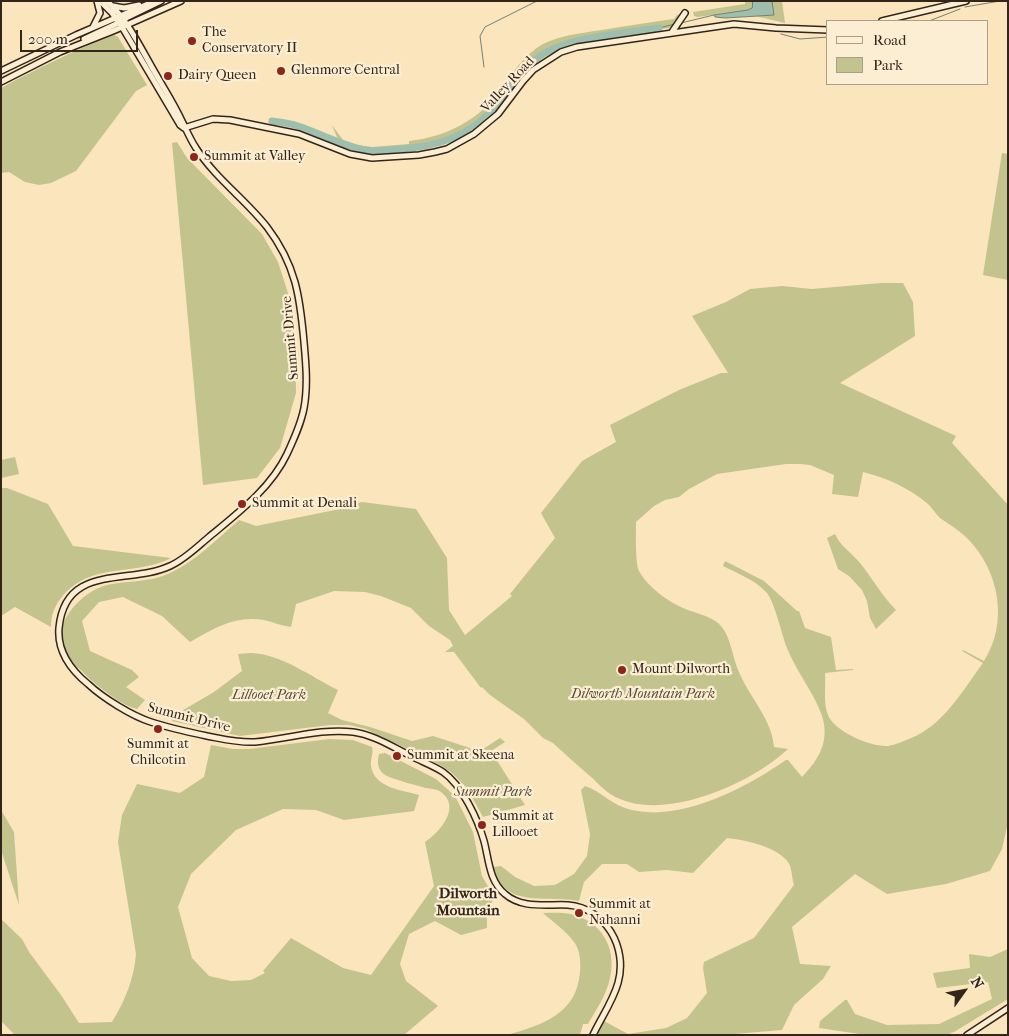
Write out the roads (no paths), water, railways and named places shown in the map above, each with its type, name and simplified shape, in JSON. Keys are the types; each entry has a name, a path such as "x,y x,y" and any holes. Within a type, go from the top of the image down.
{"street":[{"path":"98,1 121,21"},
{"path":"93,27 100,13 98,1"},
{"path":"107,1 121,21"},
{"path":"112,6 124,8 155,1"},
{"path":"1,82 161,1"},
{"path":"1,72 50,46 93,27 141,18 181,1"},
{"path":"886,20 966,1"},
{"path":"60,52 113,31 121,21 147,4"},
{"path":"672,32 685,13"},
{"path":"113,31 133,40 134,29 141,18"},
{"name":"Summit Drive","path":"121,21 183,122 184,128 198,153 218,176 256,213 283,251 294,275 301,301 307,376 304,406 298,431 285,459 266,485 247,505 188,555 171,566 155,571 104,578 88,583 72,596 63,610 60,624 59,632 62,652 71,668 88,684 132,714 149,722 238,742 256,742 332,731 355,732 372,737 442,772 455,782 475,818 484,842 492,877 504,894 524,904 585,908 601,919 608,927 614,938 621,960 618,984 593,1035"},
{"name":"Valley Road","path":"184,128 213,119 230,120 299,134 350,154 372,158 419,155 447,149 474,134 498,114 523,80 533,70 561,52 577,47 734,24 826,30"},
{"path":"967,1035 1008,1008"}],"waterway":[{"path":"484,67 480,36 485,27 537,1"},
{"path":"965,7 1000,1"},
{"path":"932,20 960,9"},
{"path":"681,23 714,15"},
{"path":"659,28 675,24"},
{"path":"272,121 295,125 348,146 370,151 425,146 461,134 482,120 529,65 545,53 557,47 585,39 659,28"},
{"path":"781,34 800,39 826,37"}],"place":[{"name":"The Conservatory II","path":"192,41"},
{"name":"Glenmore Central","path":"281,71"},
{"name":"Dairy Queen","path":"168,76"},
{"name":"Summit at Valley","path":"194,157"},
{"name":"Summit at Denali","path":"242,504"},
{"name":"Mount Dilworth","path":"622,670"},
{"name":"Summit at Chilcotin","path":"158,729"},
{"name":"Summit at Skeena","path":"397,756"},
{"name":"Summit at Lillooet","path":"482,825"},
{"name":"Summit at Nahanni","path":"579,913"}],"district":[{"name":"Dilworth Mountain","path":"468,902"}],"park label":[{"name":"Dilworth Mountain Park","path":"643,695"},
{"name":"Lillooet Park","path":"269,696"},
{"name":"Summit Park","path":"493,793"}]}
